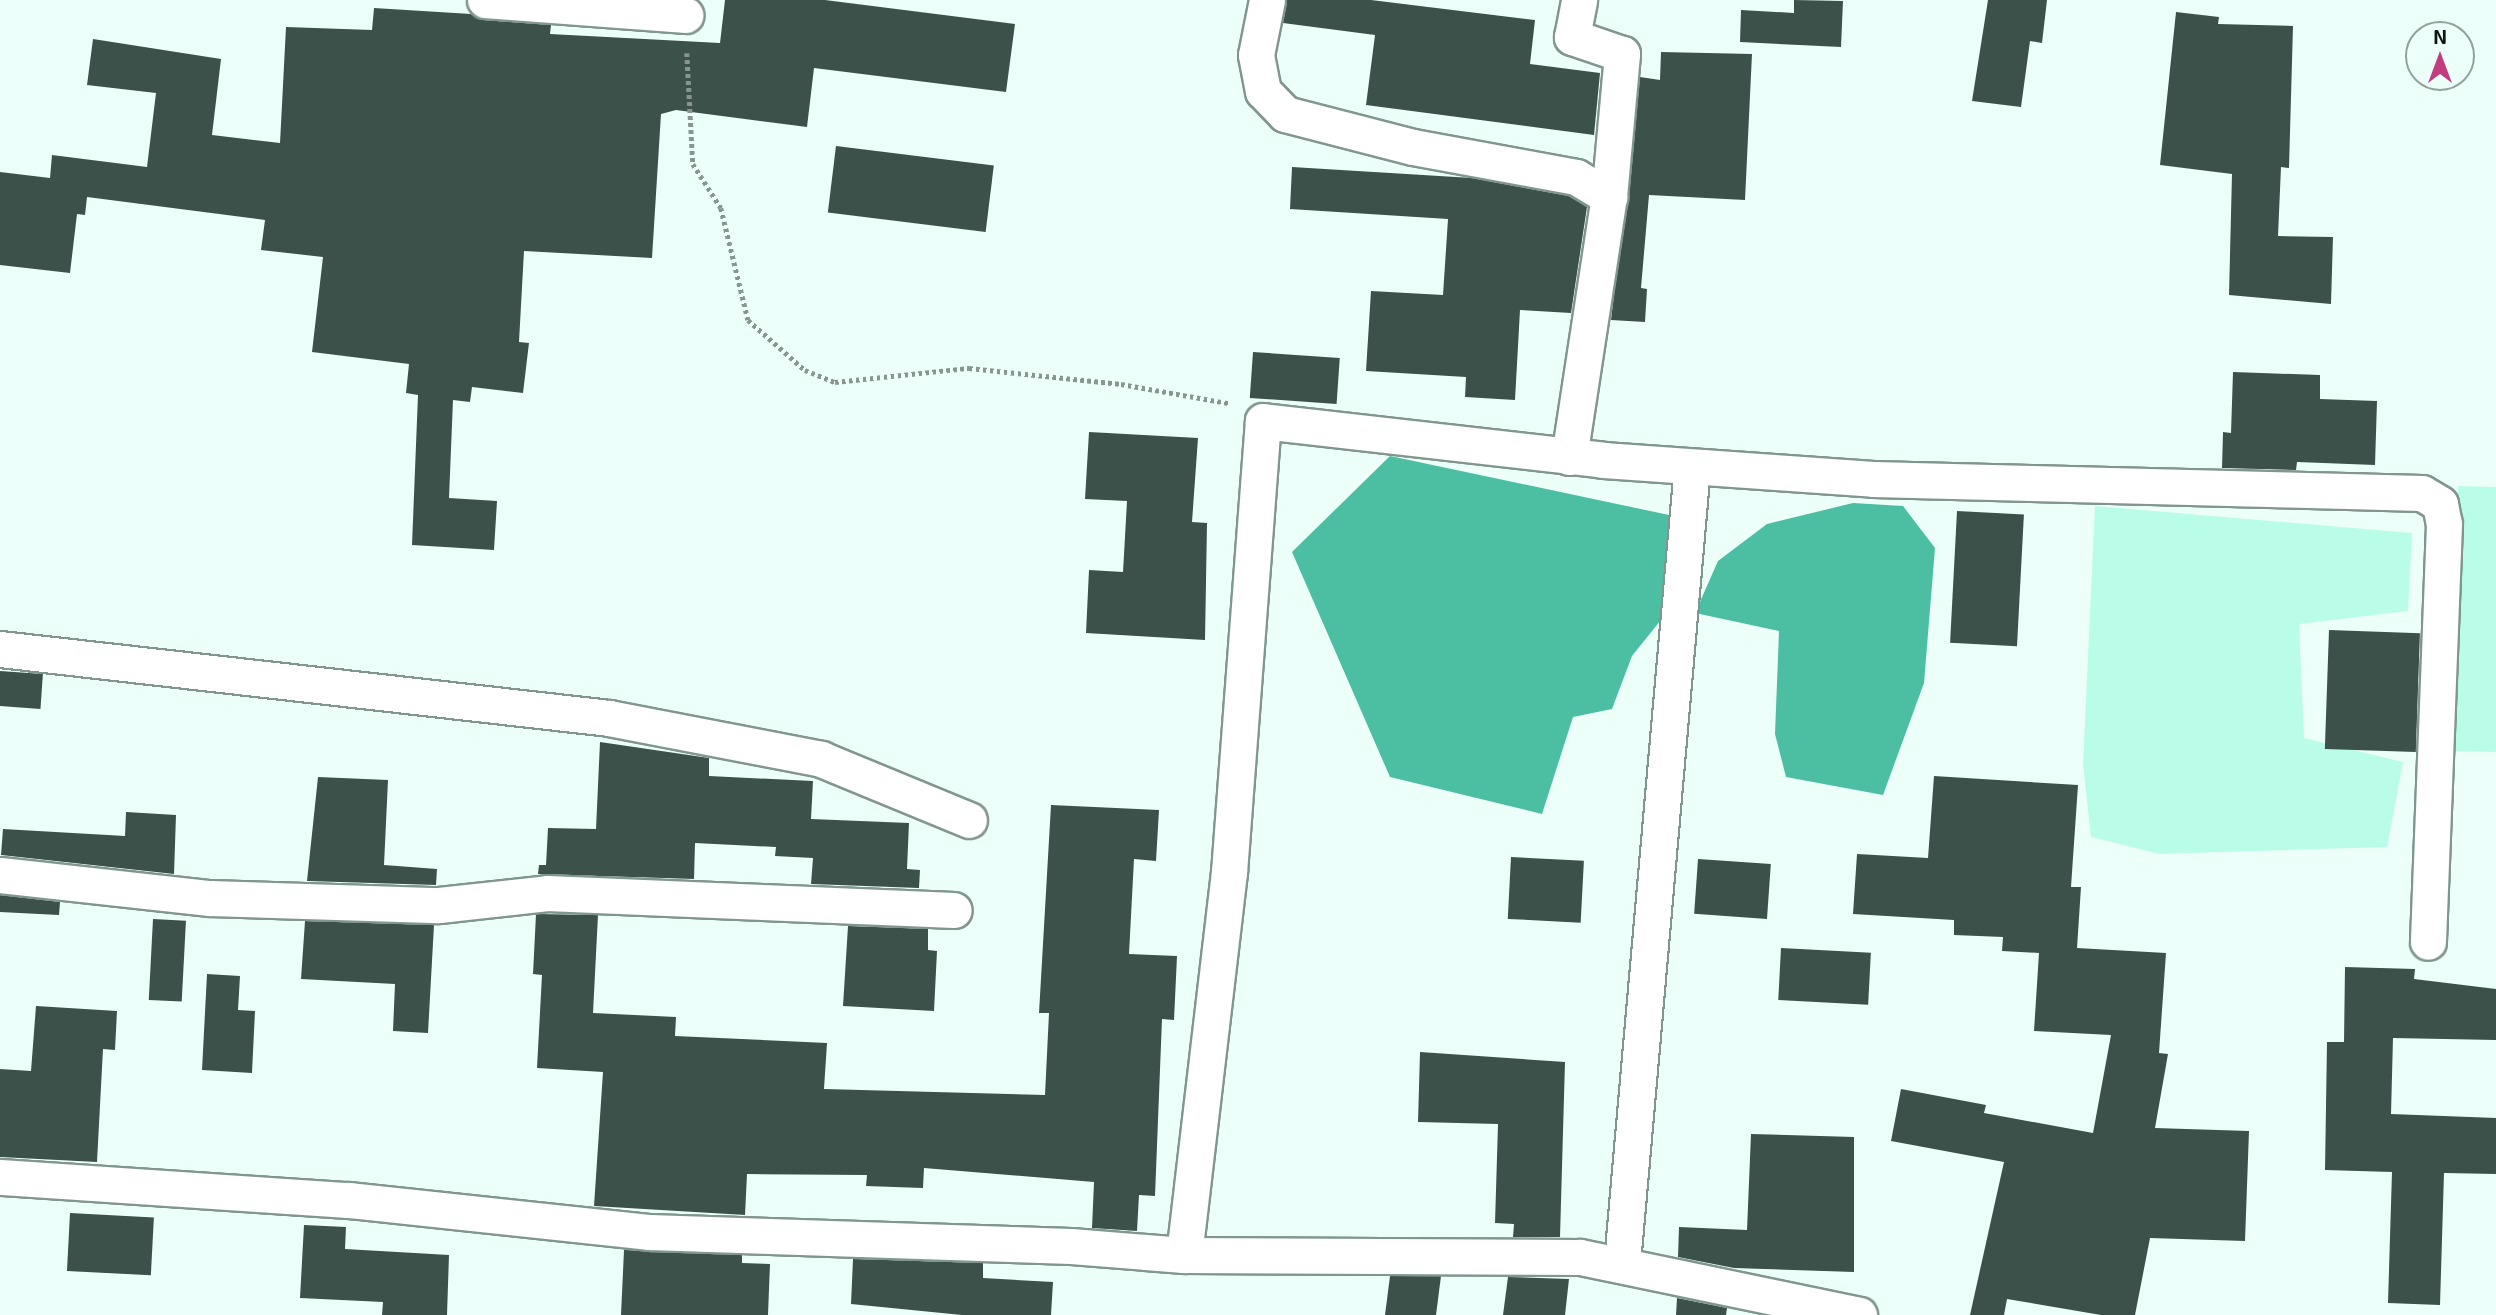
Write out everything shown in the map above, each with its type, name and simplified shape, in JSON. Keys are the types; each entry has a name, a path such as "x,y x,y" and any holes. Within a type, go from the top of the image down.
{"street":[{"path":"485,0 685,15"},
{"path":"1267,0 1256,55 1263,91 1285,114 1413,147 1576,177 1609,197"},
{"path":"1569,457 1609,197 1622,54 1572,37 1579,0"},
{"path":"1184,1255 1229,872 1264,421 1569,457 1692,467 1873,479 2404,490 2440,504 2444,524 2428,942"},
{"path":"1622,1262 1692,467"},
{"path":"0,649 609,718 821,759 969,820"},
{"path":"0,875 211,898 439,905 547,893 954,910"},
{"path":"0,1177 349,1200 649,1232 1071,1246 1184,1255 1580,1257 1622,1262 1859,1315"}],"path":[{"path":"685,15 693,164 721,208 748,320 805,370 835,382 969,368 1121,384 1229,404 1264,421"}],"shaded area":[{"path":"1390,456 1669,515 1689,558 1664,616 1632,656 1612,709 1573,717 1542,814 1390,777 1292,552"},
{"path":"2458,486 2496,487 2496,752 2450,751"},
{"path":"1853,503 1903,506 1935,548 1924,683 1883,795 1786,777 1775,734 1779,631 1695,613 1718,561 1767,524"},
{"path":"2095,506 2412,533 2408,611 2299,624 2304,738 2403,762 2387,847 2160,854 2091,837 2083,764"}],"building":[{"path":"725,0 825,0 1015,24 1006,92 814,68 807,127 676,110 661,114 652,258 524,251 519,342 529,343 523,393 472,387 470,402 453,400 449,498 497,501 494,550 412,545 418,395 406,393 409,364 312,352 323,257 261,250 265,220 87,197 85,215 77,214 70,273 0,265 0,172 50,178 52,155 147,167 156,93 87,85 93,39 221,59 212,135 280,143 286,27 372,30 374,8 471,14 483,20 551,25 550,34 720,43"},
{"path":"1287,0 1371,0 1535,20 1530,64 1600,73 1594,135 1366,105 1375,35 1283,23"},
{"path":"1794,0 1843,1 1841,47 1740,42 1741,10 1794,13"},
{"path":"1988,0 2047,0 2042,43 2030,41 2021,107 1972,101"},
{"path":"2176,12 2219,17 2218,24 2293,26 2289,168 2281,167 2278,236 2333,237 2331,304 2229,295 2232,174 2160,165"},
{"path":"1661,52 1752,54 1745,200 1649,195 1641,288 1647,289 1645,322 1611,320 1640,77 1660,80"},
{"path":"836,146 994,165 986,232 828,213"},
{"path":"1292,167 1472,178 1569,196 1587,207 1571,313 1520,310 1515,400 1465,397 1466,377 1366,371 1371,291 1443,295 1448,219 1290,209"},
{"path":"1253,352 1340,358 1337,404 1250,398"},
{"path":"2233,372 2320,375 2320,399 2377,401 2375,465 2297,462 2296,470 2222,468 2223,432 2231,433"},
{"path":"1089,432 1198,438 1192,522 1207,523 1205,640 1086,633 1089,570 1123,572 1127,501 1085,499"},
{"path":"1957,511 2024,515 2017,646 1950,643"},
{"path":"2329,630 2420,633 2416,752 2325,749"},
{"path":"0,671 43,674 40,709 0,706"},
{"path":"600,742 709,758 709,776 813,781 811,819 909,823 907,869 920,870 919,888 811,884 813,858 775,856 776,847 695,843 694,879 538,874 539,865 546,865 548,828 596,829"},
{"path":"1934,776 2078,785 2071,887 2081,887 2077,948 2166,953 2159,1053 2168,1054 2155,1128 2249,1131 2245,1241 2150,1238 2135,1315 2101,1315 2007,1299 2004,1315 1970,1315 2004,1162 1891,1141 1901,1089 1986,1105 1984,1113 2093,1133 2111,1035 2034,1031 2039,953 2002,951 2003,937 1954,935 1954,920 1853,914 1857,854 1928,858"},
{"path":"318,777 388,780 384,865 437,869 436,885 307,881"},
{"path":"1051,805 1159,810 1156,861 1134,859 1129,954 1177,956 1174,1020 1162,1019 1155,1196 1139,1195 1137,1231 1092,1228 1094,1182 924,1168 923,1188 866,1186 867,1175 747,1174 745,1215 594,1206 603,1072 537,1068 542,975 533,974 536,914 598,915 593,1013 676,1017 675,1036 827,1043 824,1089 1045,1095 1049,1013 1039,1013"},
{"path":"126,812 176,815 174,874 1,855 3,829 125,836"},
{"path":"1511,857 1584,861 1581,923 1508,919"},
{"path":"1698,859 1771,864 1767,919 1694,914"},
{"path":"0,895 60,902 59,915 0,912"},
{"path":"153,919 186,921 182,1002 149,1000"},
{"path":"305,921 434,925 428,1033 393,1031 395,984 301,979"},
{"path":"848,926 928,929 928,950 937,951 934,1011 843,1006"},
{"path":"1781,948 1871,953 1868,1005 1778,1000"},
{"path":"2345,967 2415,969 2414,979 2496,989 2496,1040 2393,1038 2391,1114 2496,1118 2496,1174 2444,1173 2440,1305 2388,1303 2392,1172 2325,1170 2327,1042 2344,1042"},
{"path":"207,974 240,976 238,1010 255,1011 252,1073 202,1070"},
{"path":"36,1006 117,1011 115,1050 103,1049 97,1162 0,1157 0,1069 31,1071"},
{"path":"1420,1052 1565,1062 1560,1237 1513,1237 1514,1224 1495,1223 1498,1124 1418,1122"},
{"path":"1751,1134 1854,1137 1854,1272 1734,1268 1678,1257 1679,1227 1747,1230"},
{"path":"70,1213 154,1217 151,1275 67,1271"},
{"path":"304,1225 346,1227 345,1249 449,1255 447,1315 382,1315 383,1302 300,1298"},
{"path":"624,1250 742,1255 742,1263 770,1264 768,1315 621,1315"},
{"path":"853,1259 983,1263 983,1278 1053,1282 1051,1315 962,1315 851,1304"},
{"path":"1390,1276 1441,1276 1436,1315 1385,1315"},
{"path":"1508,1277 1569,1279 1565,1315 1503,1315"},
{"path":"1677,1298 1727,1308 1726,1315 1676,1315"}]}
